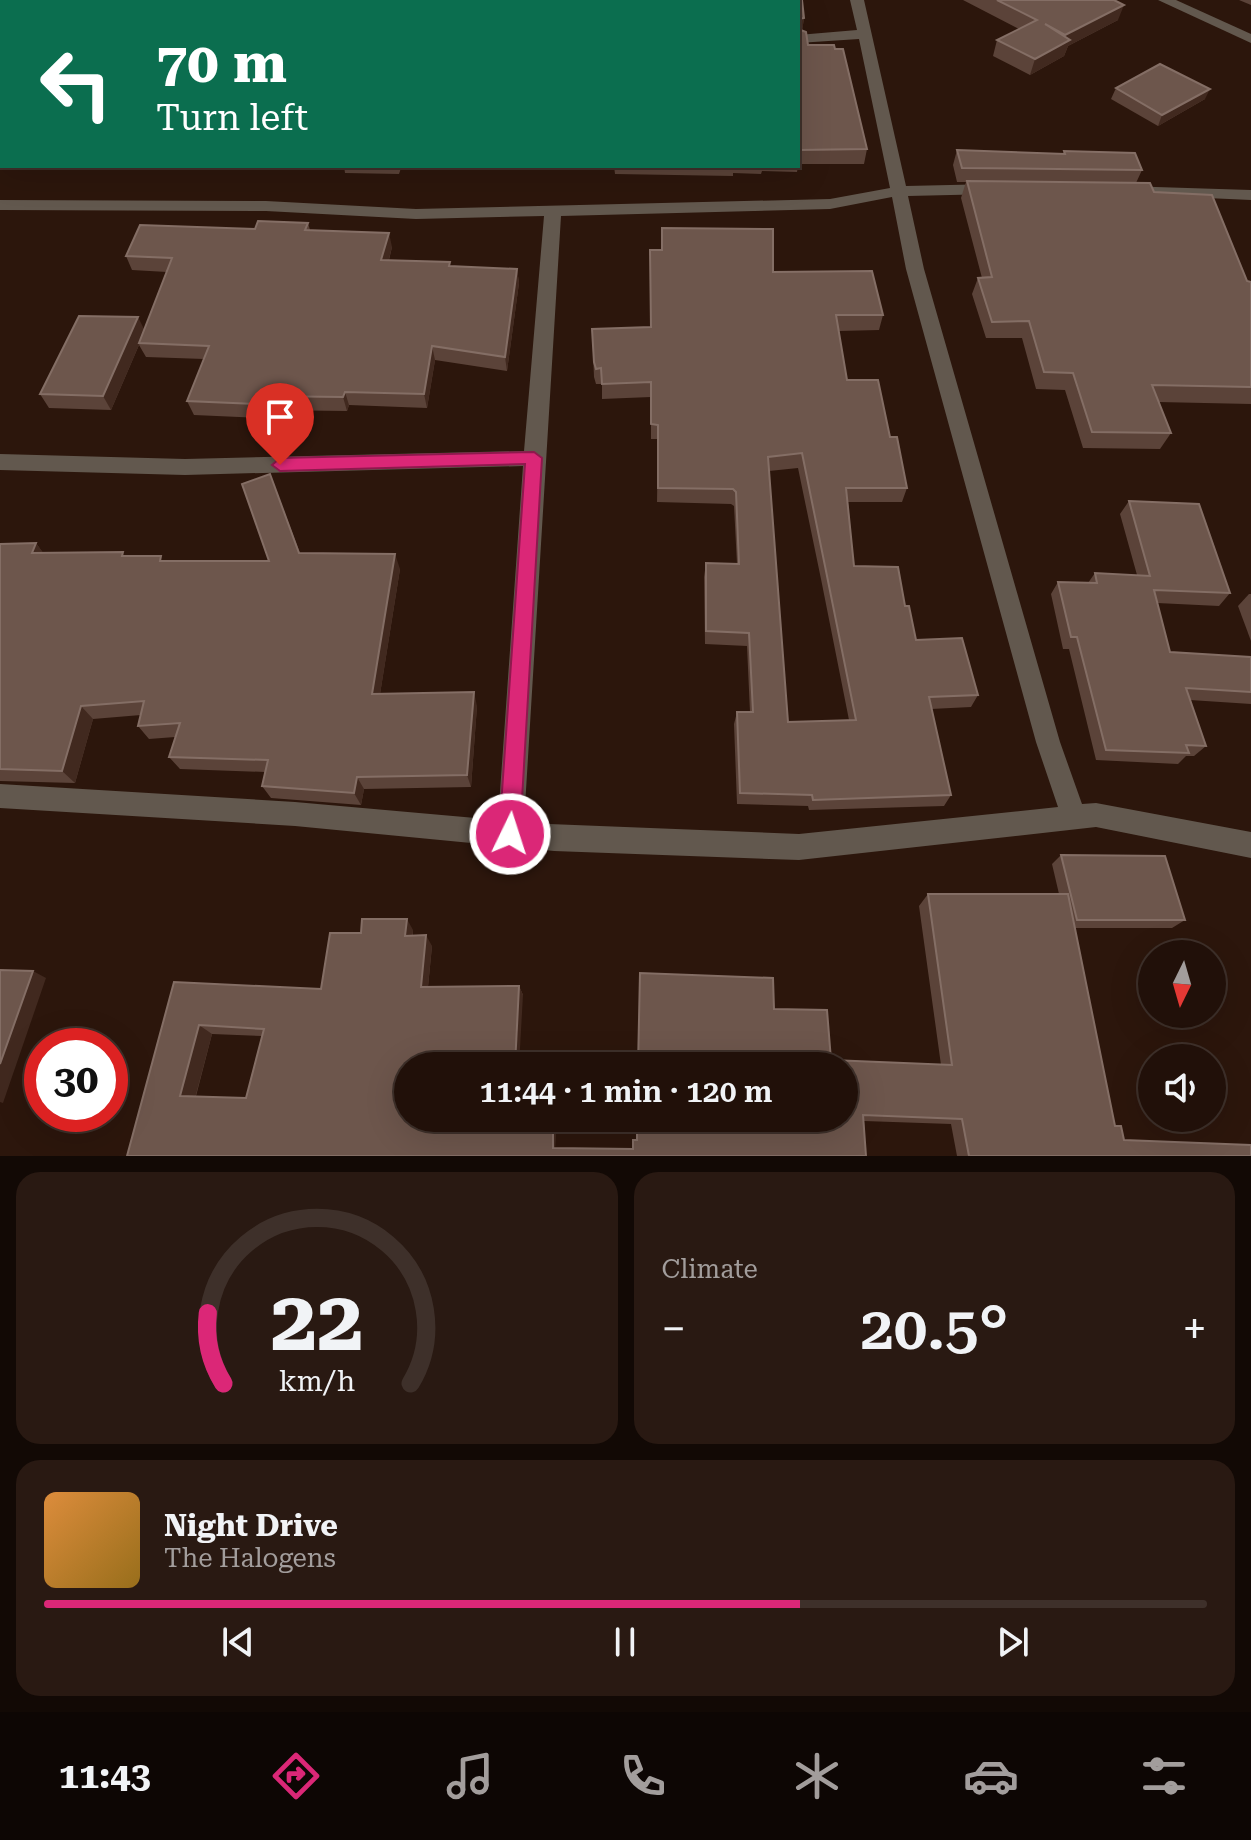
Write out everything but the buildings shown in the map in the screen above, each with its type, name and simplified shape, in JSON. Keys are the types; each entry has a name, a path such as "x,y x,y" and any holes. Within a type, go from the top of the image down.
{"street":[{"path":"857,0 915,269 1048,742 1074,817"},
{"path":"1165,0 1251,39"},
{"path":"800,39 865,34"},
{"path":"0,205 266,206 416,214 830,204 899,191 1010,189"},
{"path":"1105,190 1251,195"},
{"path":"510,834 538,366 553,209"},
{"path":"0,462 185,467 534,458"},
{"path":"0,796 295,814 554,838 799,847 1096,815 1251,845"}],"route":[{"path":"280,465 534,458 510,834"}]}
